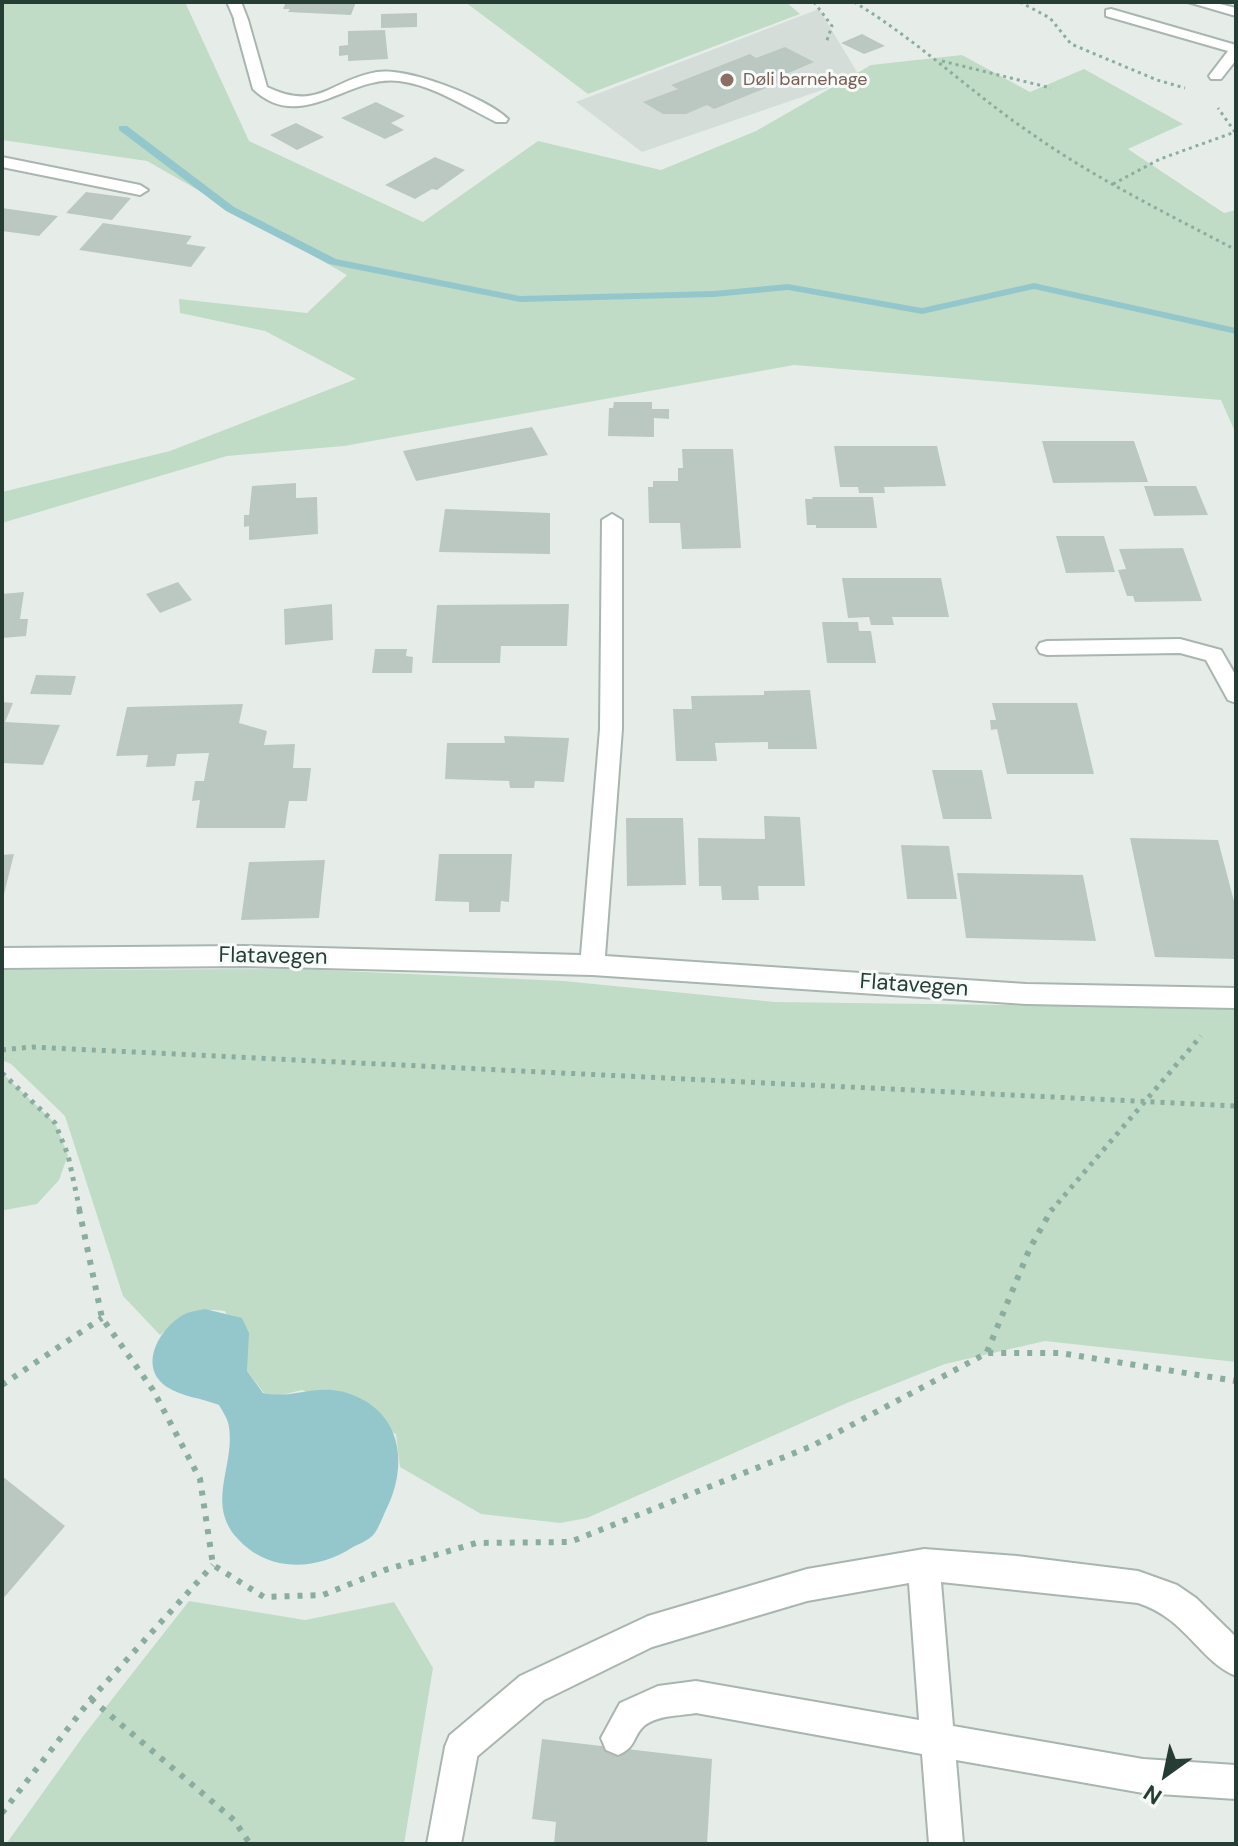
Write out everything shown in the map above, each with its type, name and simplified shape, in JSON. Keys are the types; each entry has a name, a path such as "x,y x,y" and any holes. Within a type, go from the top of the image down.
{"street":[{"path":"234,2 260,89 273,97 298,102 320,100 371,78 396,76 424,84 501,119"},
{"path":"1195,2 1236,12"},
{"path":"1111,13 1236,50 1216,76"},
{"path":"2,162 140,190"},
{"path":"592,965 611,729 612,520"},
{"path":"1047,648 1180,646 1214,655 1236,695"},
{"name":"Flatavegen","path":"2,958 245,956 592,965 1026,994 1231,998"},
{"path":"924,1565 928,1655 939,1740 946,1844"},
{"path":"444,1844 462,1747 532,1688 648,1632 807,1585 924,1565 1017,1572 1138,1587 1166,1596 1185,1609 1236,1660"},
{"path":"618,1738 632,1715 658,1702 696,1697 1143,1776 1236,1782"}],"path":[{"path":"814,2 832,26 826,43"},
{"path":"854,2 890,22 1034,136 1112,184 1236,250"},
{"path":"1020,2 1042,11 1063,28 1071,44 1157,80 1207,93 1235,132 1160,159 1112,184"},
{"path":"941,61 1051,88"},
{"path":"1207,93 1216,76"},
{"path":"987,1353 1030,1248 1055,1204 1195,1046 1231,998"},
{"path":"2,1050 32,1047 1236,1106"},
{"path":"2,1073 55,1123 63,1144 102,1318 153,1390 200,1479 213,1565 264,1597 323,1595 385,1570 476,1543 570,1542 812,1446 987,1353 1060,1353 1236,1381"},
{"path":"2,1385 102,1318"},
{"path":"2,1813 91,1699 213,1565"},
{"path":"91,1699 234,1820 250,1844"}],"shaded area":[{"path":"819,9 860,77 642,152 576,102"}],"green space":[{"path":"2,2 185,2 249,141 423,222 538,141 661,170 756,131 871,65 962,55 1030,92 1084,69 1183,124 1128,149 1224,213 1236,210 1236,434 1221,400 794,365 344,446 227,456 2,523 2,492 170,451 356,379 265,331 180,313 179,299 307,313 347,275 147,161 2,140"},
{"path":"465,2 786,2 800,14 588,94"},
{"path":"299,969 564,981 775,1002 1236,1008 1236,1362 1045,1341 945,1364 847,1403 587,1518 560,1523 481,1514 400,1467 396,1434 302,1390 278,1396 264,1393 247,1371 247,1354 225,1311 204,1310 189,1314 160,1335 123,1296 65,1116 11,1064 2,1060 2,970"},
{"path":"2,1073 55,1123 68,1155 59,1180 37,1204 5,1210 2,1209"},
{"path":"189,1601 305,1620 394,1602 433,1668 404,1844 6,1844 84,1735"}],"water":[{"path":"205,1309 242,1318 249,1333 247,1371 263,1393 340,1391 370,1404 383,1416 392,1429 397,1445 397,1478 380,1524 369,1538 324,1561 293,1565 263,1558 237,1538 228,1525 222,1498 230,1442 225,1416 219,1405 167,1387 153,1368 153,1358 161,1336 177,1319"}],"building":[{"path":"286,2 356,2 351,15 288,12 290,9 283,9"},
{"path":"417,13 417,27 381,28 381,14"},
{"path":"385,30 388,59 348,61 348,55 339,56 339,46 348,45 348,31"},
{"path":"862,34 885,46 864,54 841,43"},
{"path":"785,47 814,62 786,74 793,77 714,109 707,105 686,114 663,114 643,102 678,89 671,85 750,54 756,58"},
{"path":"376,102 405,116 391,123 404,130 385,139 341,118"},
{"path":"296,123 324,137 297,150 270,135"},
{"path":"435,157 465,170 437,190 432,189 415,199 385,185"},
{"path":"86,192 131,198 112,220 66,213"},
{"path":"2,208 58,216 39,236 2,231"},
{"path":"103,223 192,236 186,244 206,247 191,267 79,250"},
{"path":"614,402 652,402 652,409 669,409 669,419 654,418 654,437 608,436 609,408 613,408"},
{"path":"532,427 548,455 416,481 403,451"},
{"path":"1042,441 1134,441 1148,482 1053,483"},
{"path":"834,446 937,446 946,486 884,487 885,493 859,493 858,487 840,487"},
{"path":"682,449 733,449 741,548 682,549 680,523 649,523 648,487 653,487 653,481 678,481 678,468 683,468"},
{"path":"296,483 296,498 317,497 318,534 249,540 249,526 244,527 244,515 249,515 252,486"},
{"path":"1144,486 1196,486 1208,515 1154,516"},
{"path":"873,497 877,528 816,528 816,525 807,525 805,499"},
{"path":"445,509 550,513 550,554 439,552"},
{"path":"1056,536 1104,536 1115,572 1066,573"},
{"path":"1183,548 1202,601 1135,602 1133,596 1127,596 1118,570 1126,569 1119,549"},
{"path":"842,578 941,578 949,617 892,617 894,625 871,625 869,617 848,618"},
{"path":"178,582 192,600 160,613 146,594"},
{"path":"24,592 20,619 28,619 26,636 2,638 2,594"},
{"path":"332,604 333,640 285,645 284,609"},
{"path":"569,604 567,646 501,646 500,663 432,663 437,605"},
{"path":"822,622 858,622 859,631 871,631 876,663 827,663"},
{"path":"375,649 407,649 406,656 413,657 412,673 372,673"},
{"path":"36,675 76,676 71,695 30,694"},
{"path":"810,690 817,749 768,749 768,742 715,743 717,761 676,761 673,709 692,709 691,696 764,695 764,691"},
{"path":"2,702 13,703 5,722 60,725 43,765 2,763"},
{"path":"992,703 1077,703 1094,774 1007,774 997,729 991,730 990,720 996,720"},
{"path":"243,704 239,723 267,731 264,745 295,744 293,768 311,768 307,801 289,801 285,828 196,828 200,800 192,801 195,781 204,781 209,753 177,754 175,766 146,767 148,755 116,756 127,707"},
{"path":"504,736 569,738 564,782 535,781 534,788 510,788 509,781 445,779 447,743 505,743"},
{"path":"932,770 982,770 992,819 943,819"},
{"path":"764,816 800,817 805,886 758,886 759,900 722,900 721,886 699,886 698,838 765,839"},
{"path":"626,818 683,818 686,885 627,886"},
{"path":"1130,838 1218,840 1236,909 1236,959 1155,957"},
{"path":"901,845 949,846 957,899 907,899"},
{"path":"14,854 3,898 2,898 2,855"},
{"path":"439,854 512,854 509,902 501,901 500,912 469,912 469,902 435,901"},
{"path":"325,860 319,918 241,920 249,862"},
{"path":"957,873 1083,875 1096,941 966,938"},
{"path":"2,1476 65,1526 2,1600"},
{"path":"542,1739 712,1759 707,1844 554,1844 556,1822 532,1819"}],"waterway":[{"path":"123,128 230,209 333,262 520,299 714,294 788,287 922,311 1034,286 1236,331"}],"place":[{"name":"Døli barnehage","path":"727,80"}]}
